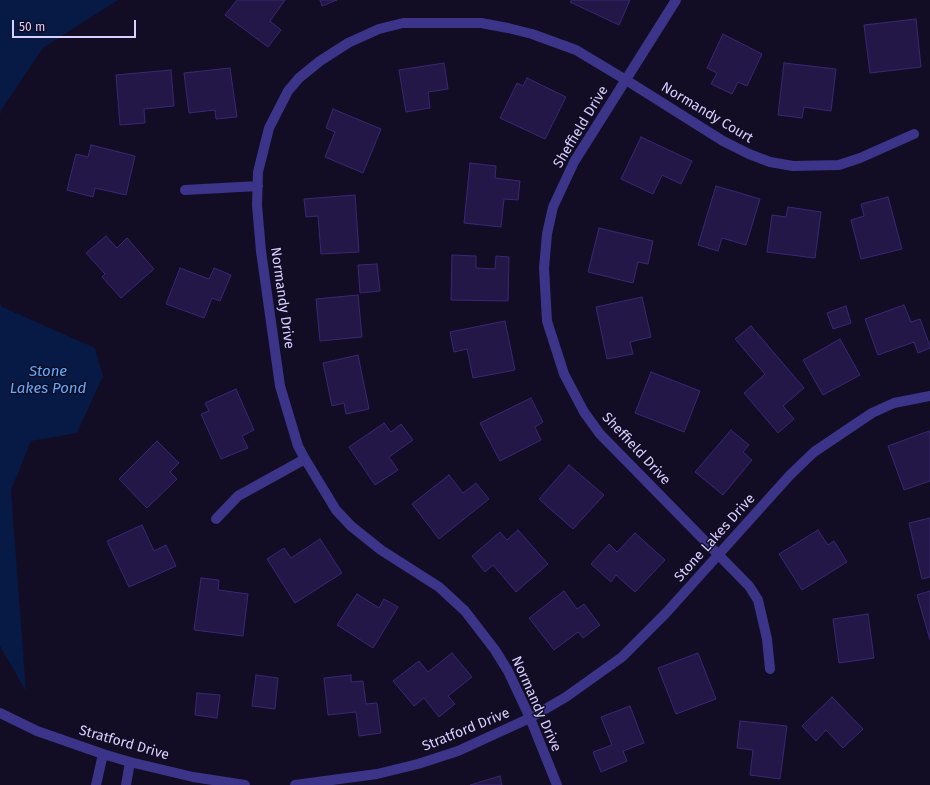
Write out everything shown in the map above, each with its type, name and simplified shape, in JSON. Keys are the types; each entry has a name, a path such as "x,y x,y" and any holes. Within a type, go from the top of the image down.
{"street":[{"name":"Sheffield Drive","path":"676,0 574,162 553,207 547,234 544,268 547,321 564,374 584,412 600,434 750,586 758,600 767,639 770,669"},
{"name":"Normandy Drive","path":"556,785 530,718 508,671 495,650 465,611 439,587 381,550 351,526 336,510 304,459 298,446 280,386 260,251 257,205 258,172 269,128 288,91 299,78 320,61 348,43 379,29 403,23 481,23 532,34 576,50 626,80"},
{"name":"Normandy Court","path":"626,80 723,141 749,154 770,162 794,166 839,164 860,158 914,134"},
{"path":"185,190 258,186"},
{"name":"Stone Lakes Drive","path":"530,718 566,697 622,657 666,613 790,475 814,452 872,413 894,403 930,396"},
{"path":"216,519 238,496 304,459"},
{"name":"Stratford Drive","path":"0,713 37,731 130,762 193,777 245,785"},
{"name":"Stratford Drive","path":"295,785 377,774 418,764 458,751 530,718"},
{"path":"96,785 103,754"},
{"path":"126,785 130,762"}],"water":[{"path":"0,0 118,0 43,48 1,110 0,116"},
{"name":"Stone Lakes Pond","path":"0,302 2,307 95,348 103,376 77,433 31,441 11,490 26,691 0,646"}],"building":[{"path":"237,0 285,0 270,21 281,30 268,47 225,15"},
{"path":"320,0 337,0 322,6"},
{"path":"572,0 630,0 619,25 570,2"},
{"path":"916,19 921,67 870,73 864,25"},
{"path":"723,34 762,54 747,86 738,82 732,94 711,84 717,73 707,68"},
{"path":"444,63 448,89 428,92 430,108 406,112 399,70"},
{"path":"784,63 836,69 831,111 804,107 802,118 778,115"},
{"path":"230,68 237,117 216,119 215,110 189,113 184,73"},
{"path":"171,70 174,106 144,109 145,123 120,125 116,75"},
{"path":"527,78 566,97 545,139 500,118 517,83 523,86"},
{"path":"333,109 381,129 363,173 325,157 335,132 326,128"},
{"path":"641,137 692,161 681,184 662,175 653,194 621,179"},
{"path":"91,145 135,156 126,195 95,188 93,197 67,190 76,154 88,157"},
{"path":"470,163 496,166 495,178 520,181 518,200 504,199 501,227 464,223"},
{"path":"716,186 760,199 746,245 722,238 718,251 698,245"},
{"path":"355,195 359,252 321,254 318,216 306,217 304,199"},
{"path":"888,197 902,249 861,259 851,220 864,216 861,204"},
{"path":"788,207 821,212 815,258 767,252 772,215 786,217"},
{"path":"599,228 653,241 648,264 638,262 633,283 588,272"},
{"path":"106,236 117,248 127,238 154,269 121,298 102,277 105,274 86,253"},
{"path":"452,255 476,256 476,268 495,269 496,256 509,257 508,301 451,300"},
{"path":"377,264 380,291 360,293 358,265"},
{"path":"180,268 209,279 214,268 231,275 220,301 212,298 204,318 166,304"},
{"path":"358,295 362,337 320,341 316,299"},
{"path":"642,297 651,337 630,342 633,354 607,359 596,307"},
{"path":"904,305 911,322 920,319 930,348 918,353 914,342 878,355 865,319"},
{"path":"846,306 851,323 833,329 827,313"},
{"path":"505,321 515,370 473,378 467,349 454,352 450,332"},
{"path":"751,326 804,388 783,406 794,419 778,433 744,393 765,374 735,339"},
{"path":"840,339 860,375 823,395 803,360"},
{"path":"358,355 369,409 346,414 344,403 332,406 323,363"},
{"path":"651,372 700,391 684,432 635,413"},
{"path":"236,389 254,430 242,436 248,448 221,459 201,414 209,411 205,403"},
{"path":"531,398 543,422 535,427 541,440 500,461 480,423"},
{"path":"384,423 391,432 401,424 413,440 389,457 398,470 375,485 349,447"},
{"path":"731,430 749,445 743,452 752,460 723,495 695,472"},
{"path":"929,431 930,481 904,490 888,446"},
{"path":"157,441 179,463 170,472 177,479 147,508 119,479"},
{"path":"569,465 604,495 573,529 539,499"},
{"path":"449,475 463,493 476,483 489,499 439,539 412,504"},
{"path":"930,518 930,577 922,579 909,523"},
{"path":"142,525 154,551 166,545 176,566 129,587 107,541"},
{"path":"518,530 548,564 516,592 493,565 485,572 472,556 500,532 507,540"},
{"path":"818,530 828,545 834,541 847,562 802,590 779,554"},
{"path":"635,533 665,560 635,592 616,575 611,582 591,564 609,544 617,552"},
{"path":"320,539 342,573 295,603 267,559 284,548 291,558"},
{"path":"201,578 219,580 218,590 248,594 243,636 194,630"},
{"path":"564,591 577,609 584,604 600,625 583,638 578,632 554,650 529,618"},
{"path":"930,591 930,640 917,595"},
{"path":"357,594 379,608 384,599 398,607 373,648 337,625"},
{"path":"868,614 874,658 839,663 833,619"},
{"path":"452,653 472,677 448,696 455,704 439,717 424,698 414,706 393,681 419,661 428,672"},
{"path":"698,653 716,699 676,714 658,668"},
{"path":"256,675 278,678 275,709 252,706"},
{"path":"351,675 351,682 363,681 366,704 377,703 381,733 359,736 356,712 328,715 324,678"},
{"path":"197,693 220,695 217,718 195,715"},
{"path":"832,697 863,729 843,748 826,730 816,741 802,726"},
{"path":"630,706 644,743 623,751 627,761 601,772 593,752 612,745 601,717"},
{"path":"740,721 787,726 780,779 750,775 753,750 737,748"},
{"path":"500,776 502,785 470,785"}]}
